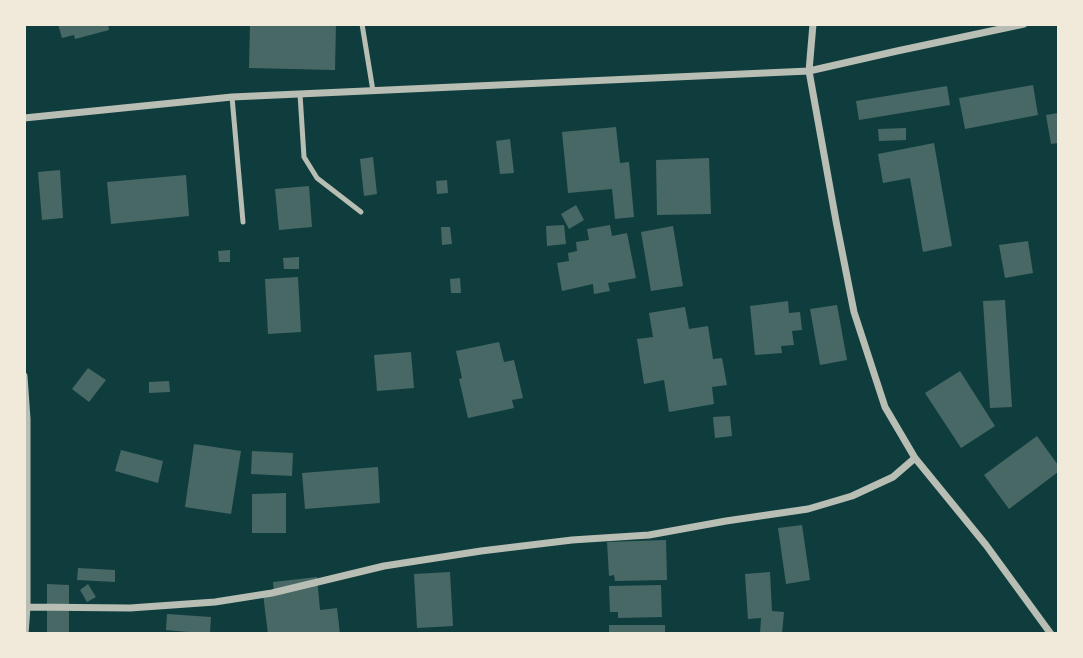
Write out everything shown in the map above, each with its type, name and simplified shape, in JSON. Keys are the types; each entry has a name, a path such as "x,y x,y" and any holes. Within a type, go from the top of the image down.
{"street":[{"path":"813,24 808,71 854,312 885,408 915,458 986,545 1051,634"},
{"path":"24,118 232,97 808,71 1024,24"},
{"path":"24,376 27,419 25,634"},
{"path":"27,607 130,608 215,601 272,593 384,566 481,551 572,540 649,536 808,509 852,496 893,477 915,458"}],"lane":[{"path":"362,24 373,91"},
{"path":"300,94 304,157 317,178 361,212"},
{"path":"232,97 243,222"}],"building":[{"path":"58,24 108,24 109,30 75,39 74,35 62,38"},
{"path":"250,24 336,24 335,70 249,68"},
{"path":"1033,85 1038,115 965,129 959,98"},
{"path":"947,86 950,105 859,120 856,101"},
{"path":"1058,113 1058,143 1051,144 1046,115"},
{"path":"616,127 620,163 629,162 634,217 615,219 612,189 568,193 562,132"},
{"path":"906,128 906,140 879,141 878,129"},
{"path":"510,139 514,173 500,174 496,141"},
{"path":"934,143 952,246 923,252 910,178 883,183 878,154"},
{"path":"373,157 377,194 364,196 360,159"},
{"path":"709,158 711,214 657,215 656,160"},
{"path":"60,170 63,218 42,220 38,172"},
{"path":"186,175 189,216 111,224 107,182"},
{"path":"447,180 448,193 437,194 436,181"},
{"path":"309,186 312,227 279,230 275,189"},
{"path":"576,205 584,220 569,229 561,214"},
{"path":"564,225 566,244 547,246 546,226"},
{"path":"610,225 612,236 627,233 636,278 608,283 610,291 594,294 593,284 562,291 557,263 569,261 568,253 577,251 576,242 589,240 587,229"},
{"path":"673,226 683,286 651,291 641,232"},
{"path":"441,227 450,227 452,244 442,245"},
{"path":"1028,241 1033,273 1005,278 999,245"},
{"path":"230,250 230,262 219,262 218,251"},
{"path":"299,257 299,269 284,269 283,258"},
{"path":"298,277 301,332 268,334 265,279"},
{"path":"460,278 461,293 451,293 450,279"},
{"path":"1005,300 1012,407 990,408 983,301"},
{"path":"788,301 789,313 800,312 802,330 792,331 794,345 781,346 782,353 755,355 750,306"},
{"path":"837,305 847,360 820,365 810,309"},
{"path":"685,307 689,329 708,326 713,359 722,358 727,385 712,387 714,404 669,412 664,380 644,384 637,339 653,337 649,313"},
{"path":"499,342 504,362 514,360 523,398 512,400 514,408 468,418 456,351"},
{"path":"411,352 414,388 377,391 374,355"},
{"path":"88,368 106,380 89,402 72,389"},
{"path":"960,371 995,426 961,448 925,393"},
{"path":"169,381 170,392 149,393 149,382"},
{"path":"730,416 732,436 715,438 713,417"},
{"path":"1037,436 1058,465 1058,472 1009,509 984,475"},
{"path":"194,444 241,451 231,514 185,507"},
{"path":"121,450 163,461 158,483 115,471"},
{"path":"252,451 293,453 292,476 251,474"},
{"path":"378,467 380,503 305,509 302,473"},
{"path":"286,493 286,533 252,533 252,494"},
{"path":"802,525 810,580 786,584 778,528"},
{"path":"666,540 667,580 615,581 614,575 609,576 607,542"},
{"path":"78,568 115,570 115,582 77,580"},
{"path":"450,572 453,626 417,628 414,574"},
{"path":"770,572 772,611 784,612 782,634 760,634 761,618 748,619 745,574"},
{"path":"317,577 320,610 337,608 340,634 268,634 263,594 274,593 273,582"},
{"path":"47,584 69,585 69,634 47,634"},
{"path":"88,584 96,597 87,602 80,590"},
{"path":"661,585 662,617 618,618 618,612 610,612 609,586"},
{"path":"167,614 211,617 210,634 166,630"},
{"path":"609,625 665,625 665,634 609,634"}]}
